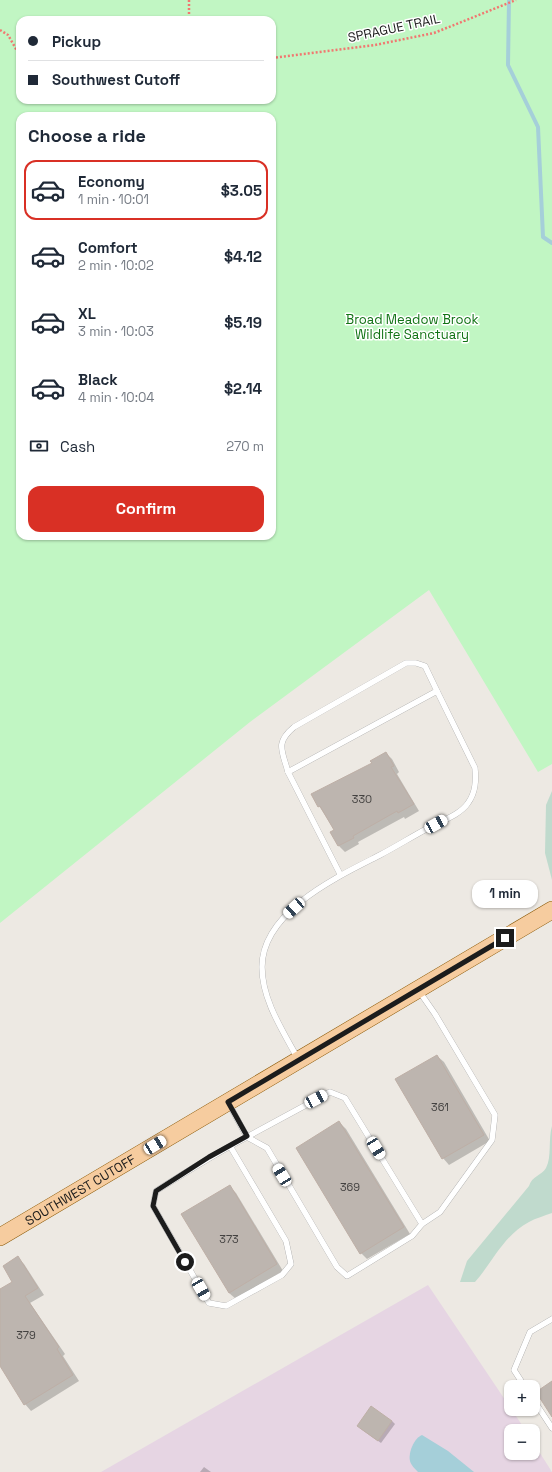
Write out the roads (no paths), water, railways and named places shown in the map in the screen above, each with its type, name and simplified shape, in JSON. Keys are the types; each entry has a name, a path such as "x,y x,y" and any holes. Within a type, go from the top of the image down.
{"main road":[{"name":"SOUTHWEST CUTOFF","path":"0,1237 298,1059 552,910"}],"lane":[{"path":"298,1059 273,1011 264,987 262,965 266,946 275,930 286,916 312,892 340,874 380,855 464,808 469,802 476,781 475,768 425,666 416,663 406,663 294,727 284,736 281,746 288,772 340,874"},
{"path":"288,772 437,691"},
{"path":"228,1102 247,1136 267,1148 337,1268 347,1276 412,1236 422,1224 440,1212 492,1140 495,1116 418,988"},
{"path":"230,1146 286,1241 291,1264 282,1275 226,1306 209,1303 153,1206 156,1191 230,1146 247,1136 330,1092 346,1098 422,1224"},
{"path":"520,1380 514,1370 530,1332 552,1319"},
{"path":"540,1410 552,1428"}],"water":[{"path":"422,1435 448,1451 474,1472 418,1472 413,1467 410,1454 414,1442"}],"waterway":[{"path":"509,0 508,65 538,127 543,237 552,243"}],"park label":[{"name":"Broad Meadow Brook Wildlife Sanctuary","path":"412,326"}]}
